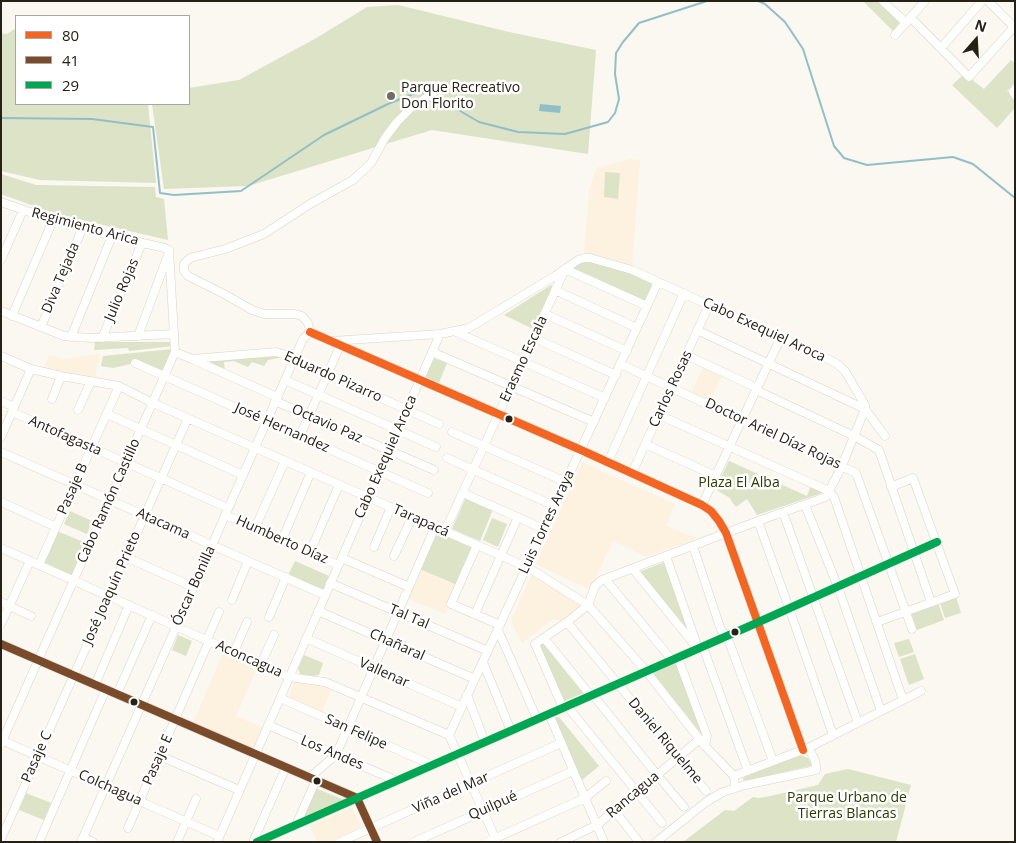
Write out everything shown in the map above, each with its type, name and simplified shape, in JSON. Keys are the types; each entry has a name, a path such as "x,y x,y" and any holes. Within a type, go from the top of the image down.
{"street":[{"path":"883,1 941,48 969,77 1014,27 988,1"},
{"path":"895,35 925,1"},
{"path":"941,48 982,1"},
{"path":"1015,89 1013,92 1015,95"},
{"path":"430,96 411,108 397,122 385,138 371,163 353,180 310,204 264,234 190,258 184,264 184,271 188,276 252,310 264,314 294,314 302,316 308,324 310,332 702,505 720,521 806,749 814,758 816,770 735,787 723,792 712,798 656,842"},
{"name":"Regimiento Arica","path":"1,202 53,220 169,250"},
{"path":"1,260 23,210"},
{"path":"12,316 53,220"},
{"name":"Diva Tejada","path":"41,327 82,228"},
{"path":"71,337 112,236"},
{"name":"Julio Rojas","path":"102,338 142,243"},
{"path":"138,336 169,250"},
{"name":"Cabo Ramón Castillo","path":"2,741 175,352 169,250"},
{"name":"Cabo Exequiel Aroca","path":"218,839 440,334 456,332 475,325 581,259 590,258 632,270 840,365 848,375 866,409 885,436"},
{"path":"565,270 647,306"},
{"name":"Erasmo Escala","path":"445,531 565,270"},
{"name":"Luis Torres Araya","path":"449,736 658,282"},
{"path":"555,290 637,328"},
{"path":"608,462 684,294"},
{"name":"Carlos Rosas","path":"632,474 709,305"},
{"path":"1,311 71,337 102,338 174,334"},
{"path":"545,314 626,351"},
{"path":"662,823 565,707 535,644 588,606 595,586 600,581 826,496 842,466 866,409 697,330"},
{"name":"Óscar Bonilla","path":"82,840 302,339 310,332"},
{"path":"456,332 605,398"},
{"path":"330,341 440,334"},
{"path":"702,505 781,337"},
{"path":"534,338 616,374"},
{"path":"300,436 340,346"},
{"name":"Octavio Paz","path":"175,352 309,416 434,470"},
{"name":"Eduardo Pizarro","path":"192,359 276,352 439,424"},
{"path":"432,352 594,422"},
{"path":"686,355 854,436 879,450 931,602"},
{"name":"Tarapacá","path":"1,356 31,369 119,386 153,403 527,567 588,606 646,671 705,746 734,776"},
{"name":"José Hernandez","path":"135,363 428,493"},
{"name":"Doctor Ariel Díaz Rojas","path":"620,364 856,473 912,629"},
{"path":"1,437 31,369"},
{"path":"52,398 61,376"},
{"path":"285,380 436,448"},
{"path":"78,410 91,381"},
{"name":"Pasaje B","path":"40,565 119,386"},
{"name":"Antofagasta","path":"1,401 13,410 161,478 226,511"},
{"path":"107,414 243,474"},
{"path":"659,415 829,491 834,497 903,700"},
{"name":"José Joaquín Prieto","path":"74,676 188,418"},
{"path":"452,432 566,482"},
{"path":"645,444 716,476"},
{"name":"Atacama","path":"1,452 325,595"},
{"path":"447,458 555,506"},
{"path":"255,528 285,461"},
{"path":"282,540 311,472"},
{"path":"877,622 955,594 913,478 891,487"},
{"path":"310,552 340,485"},
{"path":"462,493 544,529"},
{"path":"1,502 56,527"},
{"path":"806,505 838,586 881,711"},
{"path":"374,547 391,507"},
{"name":"Humberto Díaz","path":"226,511 255,528 310,552 409,586"},
{"path":"783,512 858,723"},
{"path":"394,556 412,516"},
{"path":"475,614 518,518"},
{"path":"758,521 833,735"},
{"path":"296,824 313,778 336,755 435,527"},
{"path":"258,842 701,648 937,542"},
{"path":"477,545 451,604 499,627 537,719"},
{"path":"693,546 721,630 727,636 773,761"},
{"name":"Aconcagua","path":"1,548 289,677 325,682 449,736"},
{"path":"666,556 748,771"},
{"path":"126,557 193,587"},
{"path":"1,624 30,561"},
{"path":"232,600 248,561"},
{"path":"633,569 701,648"},
{"path":"269,617 286,577"},
{"path":"605,579 675,659 707,736 705,746"},
{"name":"Tal Tal","path":"330,583 488,652"},
{"path":"1,602 31,616"},
{"path":"95,685 129,605"},
{"name":"Chañaral","path":"318,611 475,679"},
{"name":"Pasaje E","path":"128,828 176,719 219,612"},
{"path":"117,694 152,616"},
{"path":"234,652 247,622"},
{"name":"Daniel Riquelme","path":"567,622 706,791"},
{"path":"261,664 274,635"},
{"name":"Vallenar","path":"306,638 462,707"},
{"path":"544,638 684,807"},
{"path":"1,654 3,645 357,798 377,842"},
{"path":"482,662 511,731"},
{"name":"Pasaje C","path":"1,839 74,676"},
{"path":"39,842 106,689"},
{"path":"735,787 734,776 806,749 921,691"},
{"path":"467,695 485,742"},
{"name":"San Felipe","path":"280,698 432,765"},
{"path":"549,714 604,842"},
{"name":"Los Andes","path":"268,725 397,781"},
{"path":"449,736 483,811 493,841 585,798 606,781"},
{"name":"Rancagua","path":"561,842 597,826 700,739"},
{"name":"Colchagua","path":"2,741 140,801 218,839"},
{"name":"Viña del Mar","path":"340,842 562,743"},
{"path":"160,756 239,790"},
{"path":"253,842 286,767"},
{"name":"Quilpué","path":"414,842 573,771"},
{"path":"177,842 196,799"},
{"path":"614,810 640,842"},
{"path":"82,840 93,842"}],"shaded area":[{"path":"630,159 640,160 632,267 584,254 589,191 596,168"},
{"path":"100,354 95,377 43,369 49,355 65,359"},
{"path":"703,367 722,376 710,402 691,393"},
{"path":"582,462 675,504 666,526 697,538 646,557 613,541 590,590 536,564"},
{"path":"420,569 457,585 445,614 408,599"},
{"path":"532,574 583,607 564,622 553,619 522,643 511,621"},
{"path":"223,653 257,668 236,716 263,728 253,749 193,723"},
{"path":"294,682 320,685 331,690 322,713 288,698"},
{"path":"352,807 361,827 330,842 317,842 310,826"}],"green space":[{"path":"863,1 881,1 903,23 895,33"},
{"name":"Parque Recreativo Don Florito","path":"398,5 509,32 596,50 588,154 432,130 248,186 164,189 152,105 190,105 190,88 239,80 318,37 367,7"},
{"path":"15,29 15,105 148,105 156,183 40,180 1,171 1,33 7,34"},
{"path":"1011,60 1015,63 1015,83 1007,91 1015,99 1015,108 997,128 952,85 963,75 984,89"},
{"path":"605,172 620,173 618,199 604,197"},
{"path":"1,174 36,185 155,187 156,197 164,199 168,240 56,214 1,194"},
{"path":"584,262 632,273 651,282 652,285 645,303 572,268"},
{"path":"551,285 553,287 533,329 504,315"},
{"path":"95,342 171,342 173,346 129,351 128,348 94,350"},
{"path":"173,349 162,371 133,359 130,364 113,368 101,366 103,356"},
{"path":"276,353 284,357 268,360 264,366 252,362 248,367 234,361 224,362 225,371 201,360"},
{"path":"433,358 447,363 439,383 426,377"},
{"name":"Plaza El Alba","path":"729,461 807,496 811,485 825,492 757,515 747,499 736,507 730,498 715,489"},
{"path":"466,497 493,509 480,541 452,529"},
{"path":"70,511 92,521 87,534 64,524"},
{"path":"492,518 507,524 498,547 483,540"},
{"path":"57,531 86,543 72,576 43,562"},
{"path":"436,532 473,548 457,585 420,569"},
{"path":"295,561 329,576 323,590 288,575"},
{"path":"665,562 694,640 639,572"},
{"path":"956,597 961,613 945,618 940,603"},
{"path":"938,603 944,620 917,630 911,613"},
{"path":"178,635 192,641 186,656 172,650"},
{"path":"909,639 914,652 899,657 894,643"},
{"path":"542,642 584,693 564,701 537,645"},
{"path":"915,654 924,679 909,685 900,659"},
{"path":"304,655 323,663 319,675 300,674 298,668"},
{"path":"676,661 704,737 652,672"},
{"path":"559,717 599,766 582,780 554,718"},
{"path":"794,756 808,758 812,764 745,781 743,779 744,777"},
{"name":"Parque Urbano de Tierras Blancas","path":"848,769 911,785 896,842 683,842 725,810 734,811 753,797 766,797 818,785 825,774"},
{"path":"315,788 347,801 301,819"},
{"path":"26,793 51,803 44,820 19,810"}],"water":[{"path":"540,104 561,106 560,113 539,111"}],"waterway":[{"path":"433,97 479,122 518,132 565,134 608,122 615,113 619,99 615,74 616,53 623,42 639,23 707,1"},
{"path":"758,1 765,4 785,22 803,49 834,146 844,158 867,165 953,157 973,164 1015,198"},
{"path":"1,118 92,119 153,127 160,193 174,195 241,191 324,135 413,94 422,92 427,94"}],"transit line":[{"name":"80","path":"310,332 581,450 702,505 711,511 726,533 803,750"},
{"name":"29","path":"257,842 937,542"},
{"name":"41","path":"1,644 357,798 377,842"}],"place":[{"name":"Parque Recreativo Don Florito","path":"391,96"}]}
